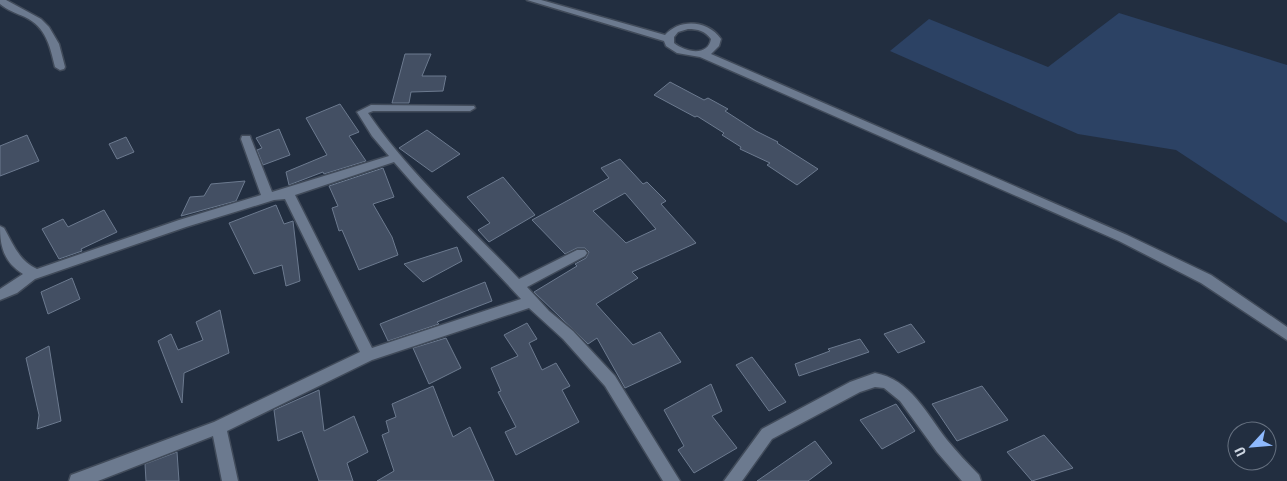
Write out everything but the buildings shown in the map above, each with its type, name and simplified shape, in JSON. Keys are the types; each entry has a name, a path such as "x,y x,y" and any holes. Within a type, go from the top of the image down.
{"street":[{"path":"2,0 6,6 23,12 41,23 53,38 60,67"},
{"path":"531,0 668,39"},
{"path":"696,26 708,30 715,36 717,44 713,49 702,54 693,55 680,52 671,46 668,39 672,32 683,27 696,26"},
{"path":"702,54 1123,238 1206,279 1287,334"},
{"path":"470,108 384,108 363,111 363,116 435,202 610,381 672,481"},
{"path":"246,139 268,198"},
{"path":"0,231 19,265 37,274 183,223 284,194 397,157"},
{"path":"284,194 294,200 368,356"},
{"path":"517,286 581,252"},
{"path":"0,295 12,289 33,273"},
{"path":"77,481 219,427 368,356 532,301"},
{"path":"732,481 767,434 855,387 875,380 887,382 905,396 943,447 973,481"},
{"path":"219,427 230,481"}],"shaded area":[{"path":"1119,13 1287,65 1287,223 1176,150 1078,134 890,51 929,19 1048,67"}]}
